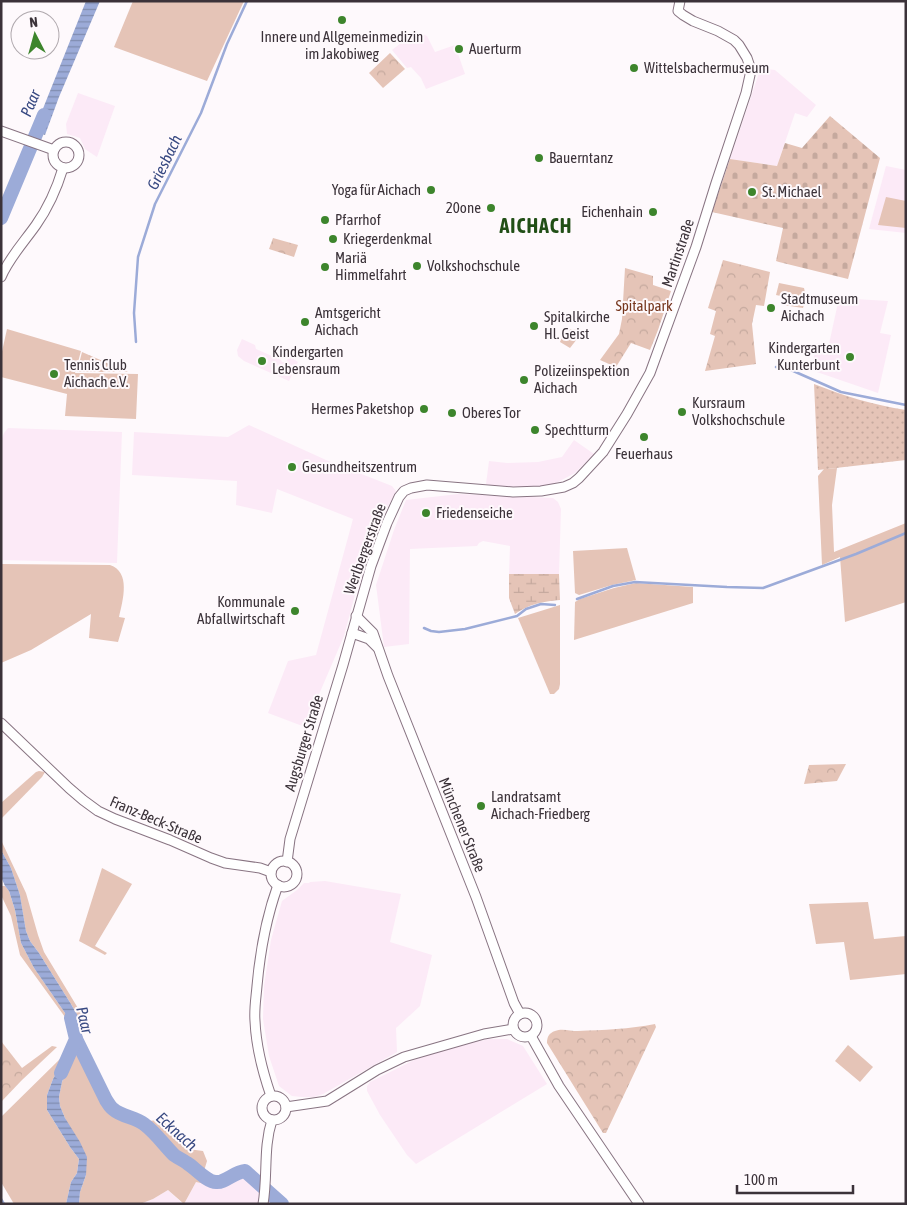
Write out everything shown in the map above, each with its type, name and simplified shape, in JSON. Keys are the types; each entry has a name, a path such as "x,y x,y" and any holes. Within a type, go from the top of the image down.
{"main road":[{"name":"Martinstraße","path":"418,486 432,484 522,492 541,492 564,487 579,478 602,454 650,373 696,247 746,93 750,75 747,58 739,45 718,31 689,19 678,11 680,1"},
{"path":"1,131 54,150"},
{"path":"64,142 72,144 78,150 79,155 76,163 70,168 59,167 54,161 54,150 56,146 64,142"},
{"path":"1,277 11,259 46,209 63,168"},
{"name":"Werlbergerstraße","path":"352,633 379,542 394,506 404,491 418,486"},
{"name":"Münchener Straße","path":"356,616 373,633 476,897 514,1003 520,1014 530,1014 534,1017 537,1022 536,1030 531,1036 535,1046 559,1086 639,1204"},
{"path":"352,633 369,639 377,647"},
{"name":"Augsburger Straße","path":"278,885 286,886 293,883 295,879 295,868 287,862 290,839 352,633"},
{"name":"Franz-Beck-Straße","path":"1,723 69,788 98,811 225,863 260,868 271,872"},
{"path":"271,1096 258,1042 255,1020 256,997 263,941 278,885 272,879 271,872 276,864 287,862"},
{"path":"520,1014 514,1020 513,1029 520,1036 531,1036"},
{"path":"286,1107 327,1101 377,1070 404,1057 484,1034 513,1029"},
{"path":"271,1096 278,1096 286,1107 283,1116 272,1120 262,1112 265,1099 271,1096"},
{"path":"264,1201 266,1149 268,1131 272,1120"}],"shaded area":[{"path":"418,32 427,36 435,52 455,45 465,74 426,89 421,78 411,67 407,68 392,50"},
{"path":"760,70 775,70 816,105 807,117 795,113 777,166 730,159"},
{"path":"78,93 115,106 97,157 85,149 80,138 67,134 66,124"},
{"path":"886,166 906,170 906,233 869,229"},
{"name":"Kindergarten Kunterbunt","path":"839,298 888,301 880,333 891,335 878,393 811,370 817,343 829,344"},
{"name":"Kindergarten Lebensraum","path":"242,339 255,345 256,349 282,362 286,362 289,356 298,362 289,381 244,361 238,356 237,350"},
{"path":"249,425 326,460 392,486 396,491 369,542 344,636 305,727 268,713 288,661 316,655 353,519 277,489 272,513 236,505 237,481 132,475 134,432 228,437"},
{"path":"8,428 122,432 117,563 1,560 1,441"},
{"path":"574,440 594,454 575,473 558,482 547,486 527,487 486,484 489,461 507,463 538,462 562,457"},
{"path":"458,494 553,498 558,502 561,509 559,574 509,574 510,546 483,541 477,546 410,549 409,644 384,647 376,585 406,500"},
{"path":"325,881 401,894 390,942 432,955 420,1006 396,1028 397,1052 323,1094 314,1097 292,1096 279,1086 269,1056 263,1019 264,986 271,940 282,901 304,883"},
{"path":"489,1039 507,1039 523,1046 547,1084 416,1164 407,1155 380,1115 367,1091 367,1086 370,1082 414,1060 446,1049"},
{"path":"239,1173 242,1173 256,1185 273,1204 184,1204 196,1182 216,1187 228,1182"},
{"path":"168,1190 183,1204 140,1204 153,1199"}],"green space":[{"path":"133,1 244,1 207,81 114,47"},
{"path":"390,53 405,69 383,88 369,73"},
{"path":"830,116 880,158 848,279 776,261 783,228 712,212 730,159 777,166 785,143 802,148"},
{"path":"886,197 906,201 906,228 878,225"},
{"path":"273,238 298,245 294,257 269,249"},
{"path":"723,260 770,272 764,306 756,305 752,324 756,364 705,371 715,336 710,334 716,311 708,308"},
{"name":"Spitalpark","path":"625,268 653,276 653,285 671,291 650,350 631,343 616,367 600,360 619,334 622,319"},
{"path":"779,283 804,288 806,297 803,308 783,305 785,297 776,295"},
{"name":"Tennis Club Aichach e.V.","path":"7,329 81,351 75,373 138,374 136,419 65,416 67,394 1,377 1,356"},
{"path":"565,329 584,330 570,348 560,342"},
{"path":"82,352 128,372 77,372"},
{"path":"814,384 859,400 906,410 906,460 818,470"},
{"path":"837,468 832,505 834,552 906,523 906,602 845,622 840,557 822,565 818,476 824,469"},
{"path":"627,548 636,580 579,595 575,593 573,551"},
{"path":"1,564 110,565 117,569 121,574 124,587 119,617 125,618 118,642 89,638 91,614 31,650 1,663"},
{"path":"509,574 559,574 560,600 547,601 527,607 515,614 509,598"},
{"path":"636,583 693,587 693,603 574,640 575,602 614,588"},
{"path":"560,605 560,684 559,689 554,694 550,694 518,618"},
{"path":"846,764 837,781 804,784 809,765"},
{"path":"39,771 45,772 1,819 1,803"},
{"path":"1,840 26,893 44,952 90,1028 82,1034 80,1020 30,941 26,931 20,895 11,868 1,850"},
{"path":"102,868 132,884 95,946 107,953 105,955 79,941"},
{"path":"1,886 5,886 9,891 15,910 21,943 34,968 65,1013 71,1039 65,1017 20,955 11,916 1,895"},
{"path":"868,902 874,939 906,936 906,974 850,980 844,942 816,944 809,904"},
{"path":"655,1024 656,1027 606,1133 603,1133 547,1043 548,1037 553,1032 560,1030 607,1030"},
{"path":"1,1041 22,1068 22,1080 1,1102"},
{"path":"848,1045 873,1067 860,1082 835,1061"},
{"path":"52,1046 57,1047 22,1080 22,1068"},
{"path":"82,1047 120,1112 128,1115 133,1112 145,1121 164,1120 168,1128 178,1132 188,1149 203,1151 207,1161 204,1171 211,1177 222,1178 235,1170 244,1169 250,1171 258,1178 256,1185 242,1173 220,1185 212,1186 196,1182 184,1204 168,1190 140,1204 79,1204 80,1192 86,1175 60,1106 59,1097 62,1082 72,1055 62,1062 47,1095 47,1110 79,1159 77,1173 71,1182 66,1204 14,1204 1,1182 1,1117 61,1058"}],"water":[{"path":"86,1 100,1 45,135 34,131"},
{"path":"1,850 11,868 20,895 26,931 30,941 80,1020 82,1034 71,1039 65,1013 34,968 21,943 15,910 9,891 1,877"},
{"path":"72,1054 59,1097 60,1106 65,1118 87,1157 86,1175 80,1192 79,1204 66,1204 71,1182 77,1173 79,1159 47,1110 47,1095 53,1079 62,1062"}],"waterway":[{"name":"Griesbach","path":"136,342 134,313 138,257 155,204 201,113 227,44 247,1"},
{"name":"Paar","path":"1,218 44,115"},
{"path":"776,367 791,370 841,392 906,405"},
{"path":"577,599 613,586 635,582 763,588 856,554 906,533"},
{"path":"424,628 439,632 465,629 517,616 526,609 541,604 555,605"},
{"name":"Paar","path":"61,1073 76,1039 71,1018"},
{"name":"Ecknach","path":"76,1039 106,1100 112,1108 120,1114 144,1124 174,1155 209,1180 219,1182 245,1171 282,1204"},
{"path":"1,1199 4,1204"}],"place":[{"name":"Innere und Allgemeinmedizin im Jakobiweg","path":"342,20"},
{"name":"Auerturm","path":"459,49"},
{"name":"Wittelsbachermuseum","path":"634,68"},
{"name":"Bauerntanz","path":"539,158"},
{"name":"Yoga für Aichach","path":"431,190"},
{"name":"St. Michael","path":"752,192"},
{"name":"20one","path":"491,208"},
{"name":"Eichenhain","path":"653,212"},
{"name":"Pfarrhof","path":"325,220"},
{"name":"Kriegerdenkmal","path":"333,239"},
{"name":"Volkshochschule","path":"417,266"},
{"name":"Mariä Himmelfahrt","path":"325,267"},
{"name":"Stadtmuseum Aichach","path":"771,308"},
{"name":"Amtsgericht Aichach","path":"305,322"},
{"name":"Spitalkirche Hl. Geist","path":"534,326"},
{"name":"Kindergarten Kunterbunt","path":"850,357"},
{"name":"Kindergarten Lebensraum","path":"262,361"},
{"name":"Tennis Club Aichach e.V.","path":"54,374"},
{"name":"Polizeiinspektion Aichach","path":"524,380"},
{"name":"Hermes Paketshop","path":"424,409"},
{"name":"Kursraum Volkshochschule","path":"682,412"},
{"name":"Oberes Tor","path":"452,413"},
{"name":"Spechtturm","path":"535,430"},
{"name":"Feuerhaus","path":"644,437"},
{"name":"Gesundheitszentrum","path":"292,467"},
{"name":"Friedenseiche","path":"426,513"},
{"name":"Kommunale Abfallwirtschaft","path":"295,611"},
{"name":"Landratsamt Aichach-Friedberg","path":"481,806"}],"district":[{"name":"AICHACH","path":"536,226"}]}
